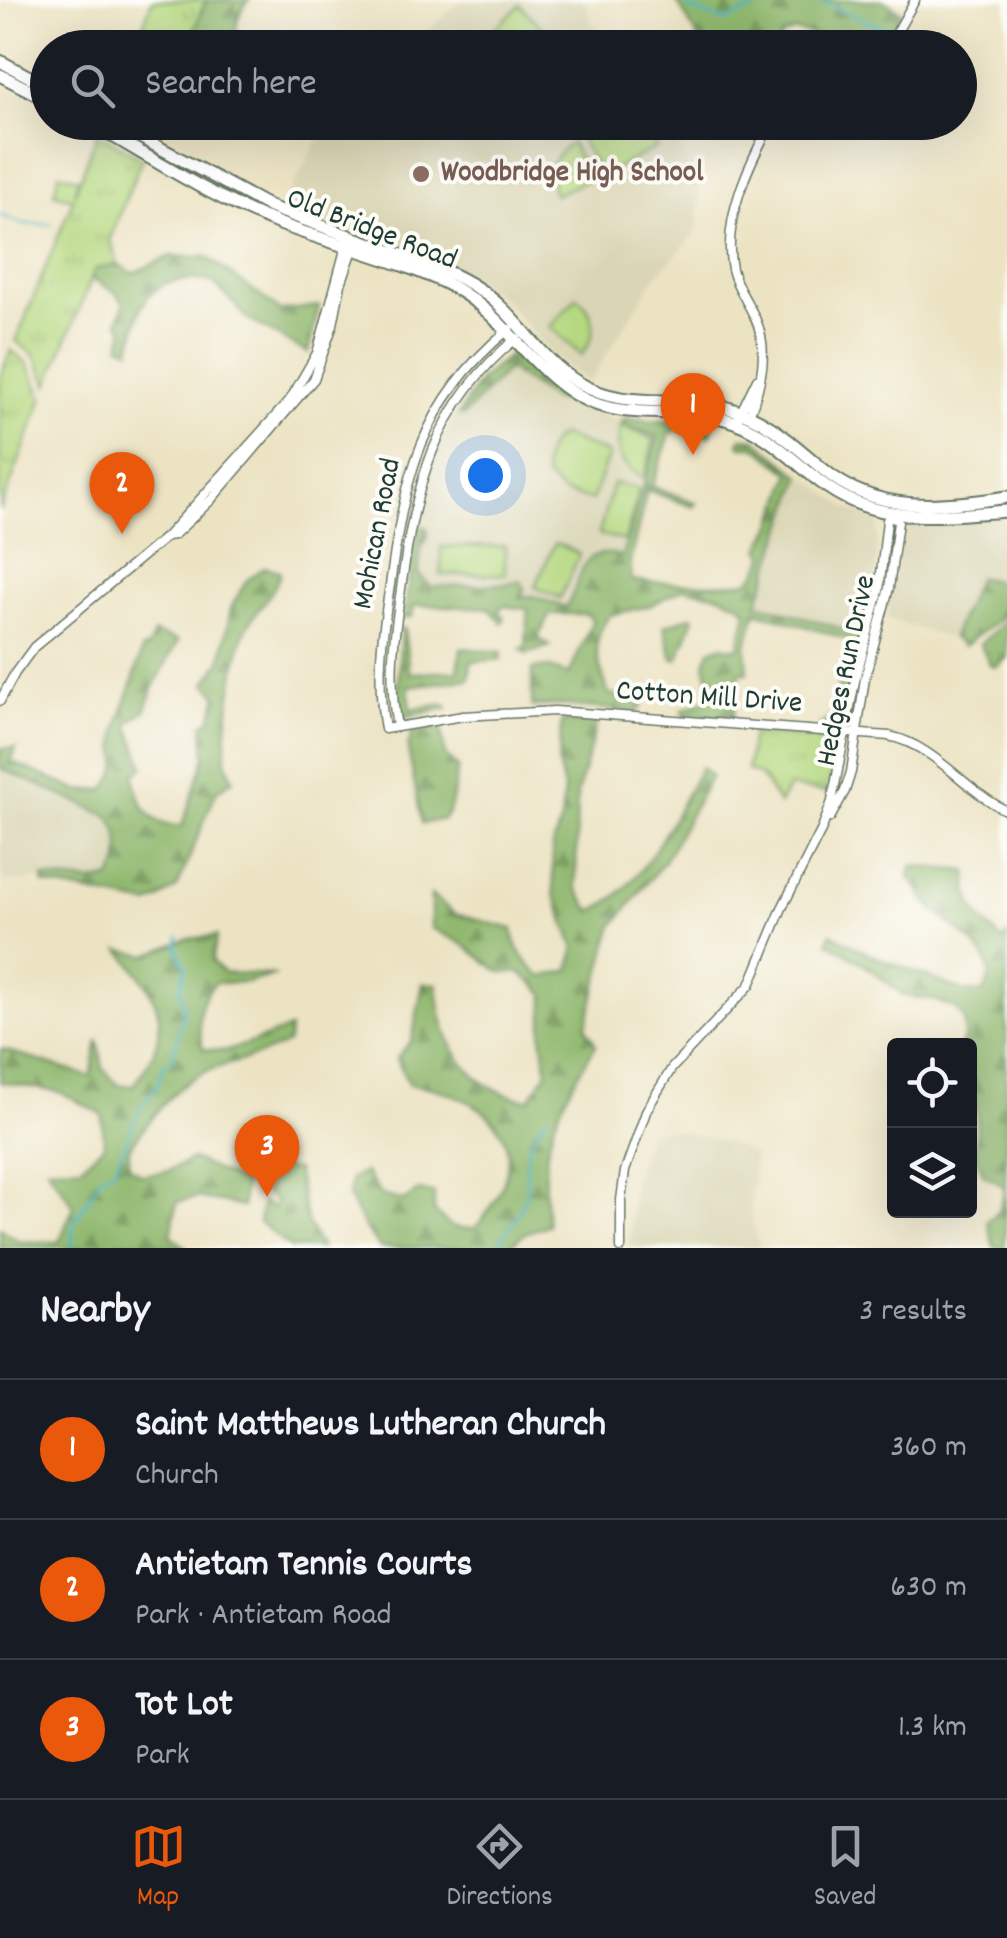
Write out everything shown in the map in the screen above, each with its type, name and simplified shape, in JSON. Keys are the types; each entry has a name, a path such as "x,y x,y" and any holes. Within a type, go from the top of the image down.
{"main road":[{"path":"0,61 30,77"},
{"path":"0,74 30,90"},
{"name":"Old Bridge Road","path":"121,140 256,214 458,276 489,296 516,332 556,367 597,392 630,401 711,404 742,419 842,497 894,510 1007,512"},
{"name":"Old Bridge Road","path":"145,140 270,207 351,244"},
{"name":"Old Bridge Road","path":"894,510 1007,498"}],"street":[{"path":"898,30 915,0"},
{"path":"742,419 764,354 762,336 736,282 730,250 742,183 763,140"},
{"path":"0,701 14,673 34,647 167,536 297,391 318,348 351,244"},
{"name":"Mohican Road","path":"397,727 392,698 392,654 414,505 427,458 464,394 516,332"},
{"name":"Mohican Road","path":"386,729 380,658 398,523 410,472 448,393 485,350 516,332"},
{"name":"Hedges Run Drive","path":"621,1248 623,1186 647,1109 672,1068 750,985 782,908 845,791 857,695 889,588 898,522 894,510"},
{"name":"Cotton Mill Drive","path":"386,729 463,716 537,711 888,736 914,744 977,794 1007,811"}],"shaded area":[{"path":"462,0 584,0 599,30 428,30"},
{"name":"Woodbridge High School","path":"318,140 675,140 700,184 698,230 656,276 589,383 551,354 507,302 464,272 282,207"},
{"path":"513,352 553,390 573,401 613,418 665,426 630,561 588,560 566,609 409,590 418,510 429,463 480,380"},
{"path":"802,474 847,508 878,521 877,569 862,635 758,604"},
{"path":"1007,517 1007,584 978,577 951,639 886,618 903,524"},
{"path":"0,768 109,816 118,829 120,851 117,870 110,879 92,882 43,878 0,883"},
{"path":"670,1129 730,1143 754,1154 751,1217 760,1248 629,1248 633,1181 649,1133"}],"green space":[{"path":"152,0 206,0 195,30 141,30"},
{"path":"206,0 249,0 241,11 237,30 195,30"},
{"path":"676,0 882,0 902,12 892,30 693,30"},
{"path":"520,5 542,28 540,30 493,30"},
{"path":"94,140 110,140 142,158 110,239 118,264 95,270 48,385 35,356 16,341 73,199 54,193 59,173 78,178 74,195"},
{"path":"581,140 654,140 657,147 601,176"},
{"path":"571,143 590,179 555,195 552,166"},
{"path":"171,256 207,257 281,311 319,306 308,353 248,319 213,282 191,279 165,283 149,295 140,309 131,349 120,345 124,329 118,322 124,303 116,293 91,278 95,269 118,264 133,273"},
{"path":"577,297 593,324 581,355 550,327"},
{"path":"11,350 27,363 43,398 0,511 0,376"},
{"path":"513,352 525,369 565,394 564,400 554,400 508,369 464,415 459,415 480,380"},
{"path":"624,418 713,426 710,436 681,427 670,434 652,486 697,503 694,507 647,490 630,561 632,580 726,583 747,581 756,573 766,555 760,549 791,473 755,446 741,446 742,438 755,439 801,476 758,603 862,635 850,668 838,727 820,725 831,717 850,640 756,611 746,646 748,672 740,672 733,718 684,715 683,710 713,697 705,663 710,650 721,646 738,649 747,612 740,604 720,595 684,588 649,606 610,615 597,644 601,671 608,693 643,705 638,712 563,705 532,707 532,669 548,667 569,675 593,620 587,614 550,614 538,638 550,646 527,654 521,649 526,647 528,609 501,606 499,613 505,617 502,623 489,608 414,605 412,617 404,618 416,526 427,528 418,574 431,587 520,580 525,589 520,597 533,596 566,608 590,559 597,555 622,556 658,437 622,424"},
{"path":"621,426 654,439 644,478 620,457"},
{"path":"561,435 609,454 592,500 563,493 545,476 546,453"},
{"path":"613,483 639,489 625,541 599,534"},
{"path":"555,543 580,554 560,598 535,587"},
{"path":"505,546 505,574 441,575 441,547"},
{"path":"264,567 280,571 241,643 226,745 233,780 216,792 177,888 149,905 44,884 43,878 92,882 110,879 120,855 117,831 109,816 0,768 0,749 16,748 12,762 79,791 105,789 116,771 116,736 142,649 149,647 154,633 178,641 146,709 128,724 144,766 134,775 143,804 161,823 182,826 205,757 203,724 211,719 218,696 206,683 221,661 231,608 246,581"},
{"path":"978,577 1007,584 1007,613 964,646 952,637"},
{"path":"694,618 678,659 673,659 664,626"},
{"path":"1007,619 1007,658 995,667 980,644"},
{"path":"404,628 409,673 458,671 461,648 502,652 501,659 471,662 469,679 408,686 411,709 445,704 448,708 401,718 398,696"},
{"path":"562,721 597,723 577,794 576,887 591,911 626,887 641,869 701,767 711,776 664,861 612,928 586,1027 596,1045 559,1110 547,1151 548,1225 525,1233 507,1248 380,1248 348,1196 351,1179 365,1172 381,1195 404,1201 418,1191 434,1193 434,1211 451,1227 474,1229 495,1201 505,1176 508,1153 502,1132 488,1115 468,1101 409,1084 396,1059 412,1040 423,983 437,984 451,1044 473,1074 489,1086 529,1100 547,1072 542,1035 545,994 520,972 500,972 461,943 431,928 431,895 455,914 513,929 523,956 542,977 570,970 575,948 554,893 552,848 561,820 564,789 558,764"},
{"path":"441,727 445,755 458,768 452,801 444,819 422,824 408,749 412,732"},
{"path":"752,732 839,741 827,792 789,787 779,804 761,776 747,770"},
{"path":"912,866 967,871 975,910 1002,940 1007,935 1005,1248 994,1247 987,1221 999,1211 1005,1190 984,1175 977,1159 977,1038 964,1038 964,1018 955,1008 931,999 905,996 828,942 831,933 869,954 966,992 983,993 989,980 984,957 927,903 910,879"},
{"path":"217,936 212,961 224,973 276,975 248,982 215,983 204,998 200,1014 203,1049 227,1051 289,1029 288,1043 207,1071 184,1085 163,1104 129,1148 129,1166 142,1175 168,1171 192,1159 244,1183 242,1207 198,1197 177,1202 171,1235 186,1248 123,1242 103,1248 0,1248 0,1228 19,1241 59,1242 74,1206 47,1167 81,1166 104,1145 102,1114 59,1092 0,1082 1,1049 91,1077 98,1040 103,1068 117,1084 133,1086 155,1047 159,1015 146,985 120,950 148,955 187,939"},
{"path":"275,1167 296,1170 307,1223 321,1248 291,1248 259,1222 262,1202 273,1208 276,1202 265,1192"}],"waterway":[{"path":"686,0 689,9 726,21 756,8 802,0"},
{"path":"818,0 888,30"},
{"path":"135,141 238,198"},
{"path":"0,215 23,224 52,224"},
{"path":"318,231 334,237"},
{"path":"520,357 534,373"},
{"path":"988,505 1007,504"},
{"path":"72,1248 73,1225 102,1175 114,1170 142,1105 157,1086 164,1065 173,1057 184,1009 180,988 186,966 177,949 179,937"},
{"path":"495,1248 524,1200 529,1148 547,1116"}],"place":[{"name":"Woodbridge High School","path":"421,174"},
{"name":"Saint Matthews Lutheran Church","path":"693,455"},
{"name":"Antietam Tennis Courts","path":"122,534"},
{"name":"Tot Lot","path":"267,1197"}]}
